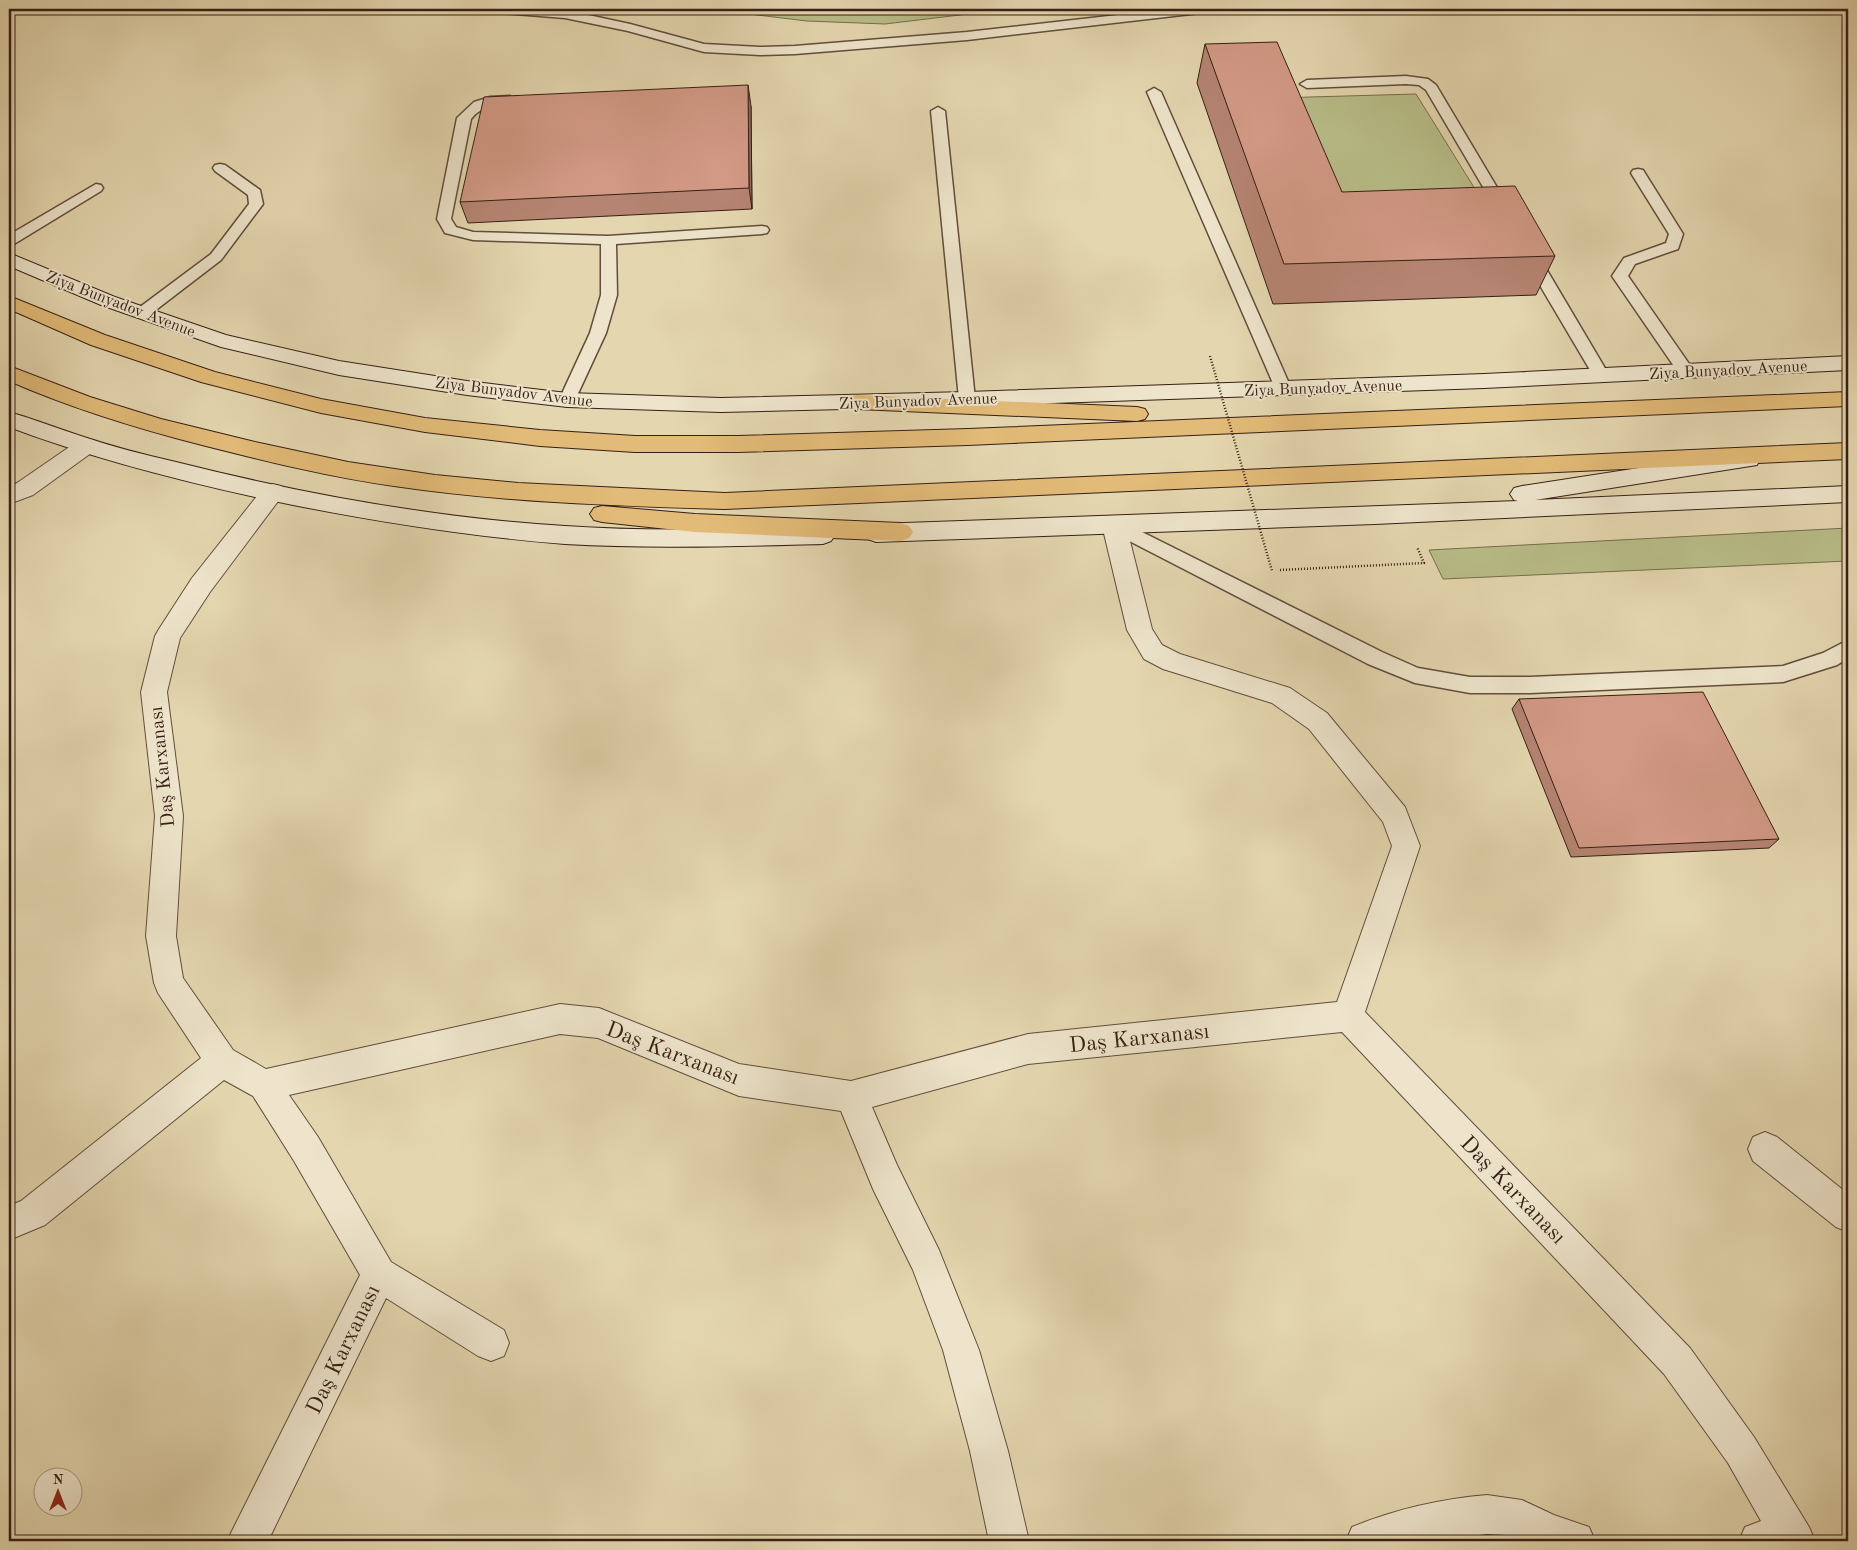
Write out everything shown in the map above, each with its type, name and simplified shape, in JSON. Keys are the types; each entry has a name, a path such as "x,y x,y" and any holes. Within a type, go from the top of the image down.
{"main road":[{"name":"Ziya Bunyadov Avenue","path":"9,259 108,301 221,340 339,368 467,388 567,400 654,404 967,399 1283,388 1848,363"},
{"name":"Ziya Bunyadov Avenue","path":"9,302 98,340 209,378 321,406 425,425 540,438 635,444 738,444 968,437 1848,399"},
{"path":"9,373 90,405 155,425 272,454 504,501 603,515 695,523 902,532"},
{"path":"857,402 1319,422"},
{"path":"9,419 86,446 150,464 369,512 460,526 608,538 718,538 1375,516 1848,494"},
{"path":"9,496 25,489 86,446"},
{"path":"394,478 622,498 725,501 1848,451"},
{"path":"1375,516 1786,454"},
{"name":"Daş Karxanası","path":"247,1541 379,1274 306,1149 264,1085 222,1061 169,983 162,936 169,816 154,692 168,636 201,585 273,492"},
{"path":"1114,524 1140,630 1153,652 1172,662 1281,695 1318,721 1396,816 1406,846 1348,1016"},
{"name":"Daş Karxanası","path":"264,1085 560,1019 599,1023 739,1080 852,1097 1028,1049 1348,1016 1677,1361 1741,1450 1782,1540"},
{"path":"9,1223 33,1214 222,1061"},
{"path":"852,1097 885,1177 928,1262 961,1350 989,1452 1009,1541"},
{"path":"1765,1149 1848,1215"},
{"path":"379,1274 491,1342"},
{"path":"1366,1541 1422,1523 1465,1516 1505,1515 1522,1519 1544,1531 1575,1541"}],"lane":[{"path":"500,9 565,14 630,28 704,48 760,51 795,50 967,36 1200,9"},
{"path":"1307,84 1406,80 1423,82 1431,88 1511,223"},
{"path":"1154,92 1283,388"},
{"path":"524,100 494,100 472,107 464,118 444,219 450,230 473,236 608,240 762,230"},
{"path":"938,111 967,399"},
{"path":"142,313 216,257 256,204 255,193 220,168"},
{"path":"1638,173 1676,234 1673,246 1629,261 1620,276 1686,371"},
{"path":"9,241 96,188"},
{"path":"567,400 598,333 609,294 608,240"},
{"path":"1521,240 1601,375"},
{"path":"1114,524 1374,658 1415,675 1470,685 1530,686 1783,674 1830,659 1848,648"}],"path":[{"path":"1210,356 1272,571 1424,563 1417,545"}],"green space":[{"path":"707,9 1010,9 885,24 807,21"},
{"path":"1416,94 1498,226 1329,231 1275,98"},
{"path":"1848,528 1848,561 1443,579 1429,550"}],"building":[{"path":"1277,42 1342,192 1515,186 1555,256 1284,264 1205,44"},
{"path":"748,85 749,188 460,202 484,97"},
{"path":"1703,692 1779,839 1579,848 1519,699"}]}
